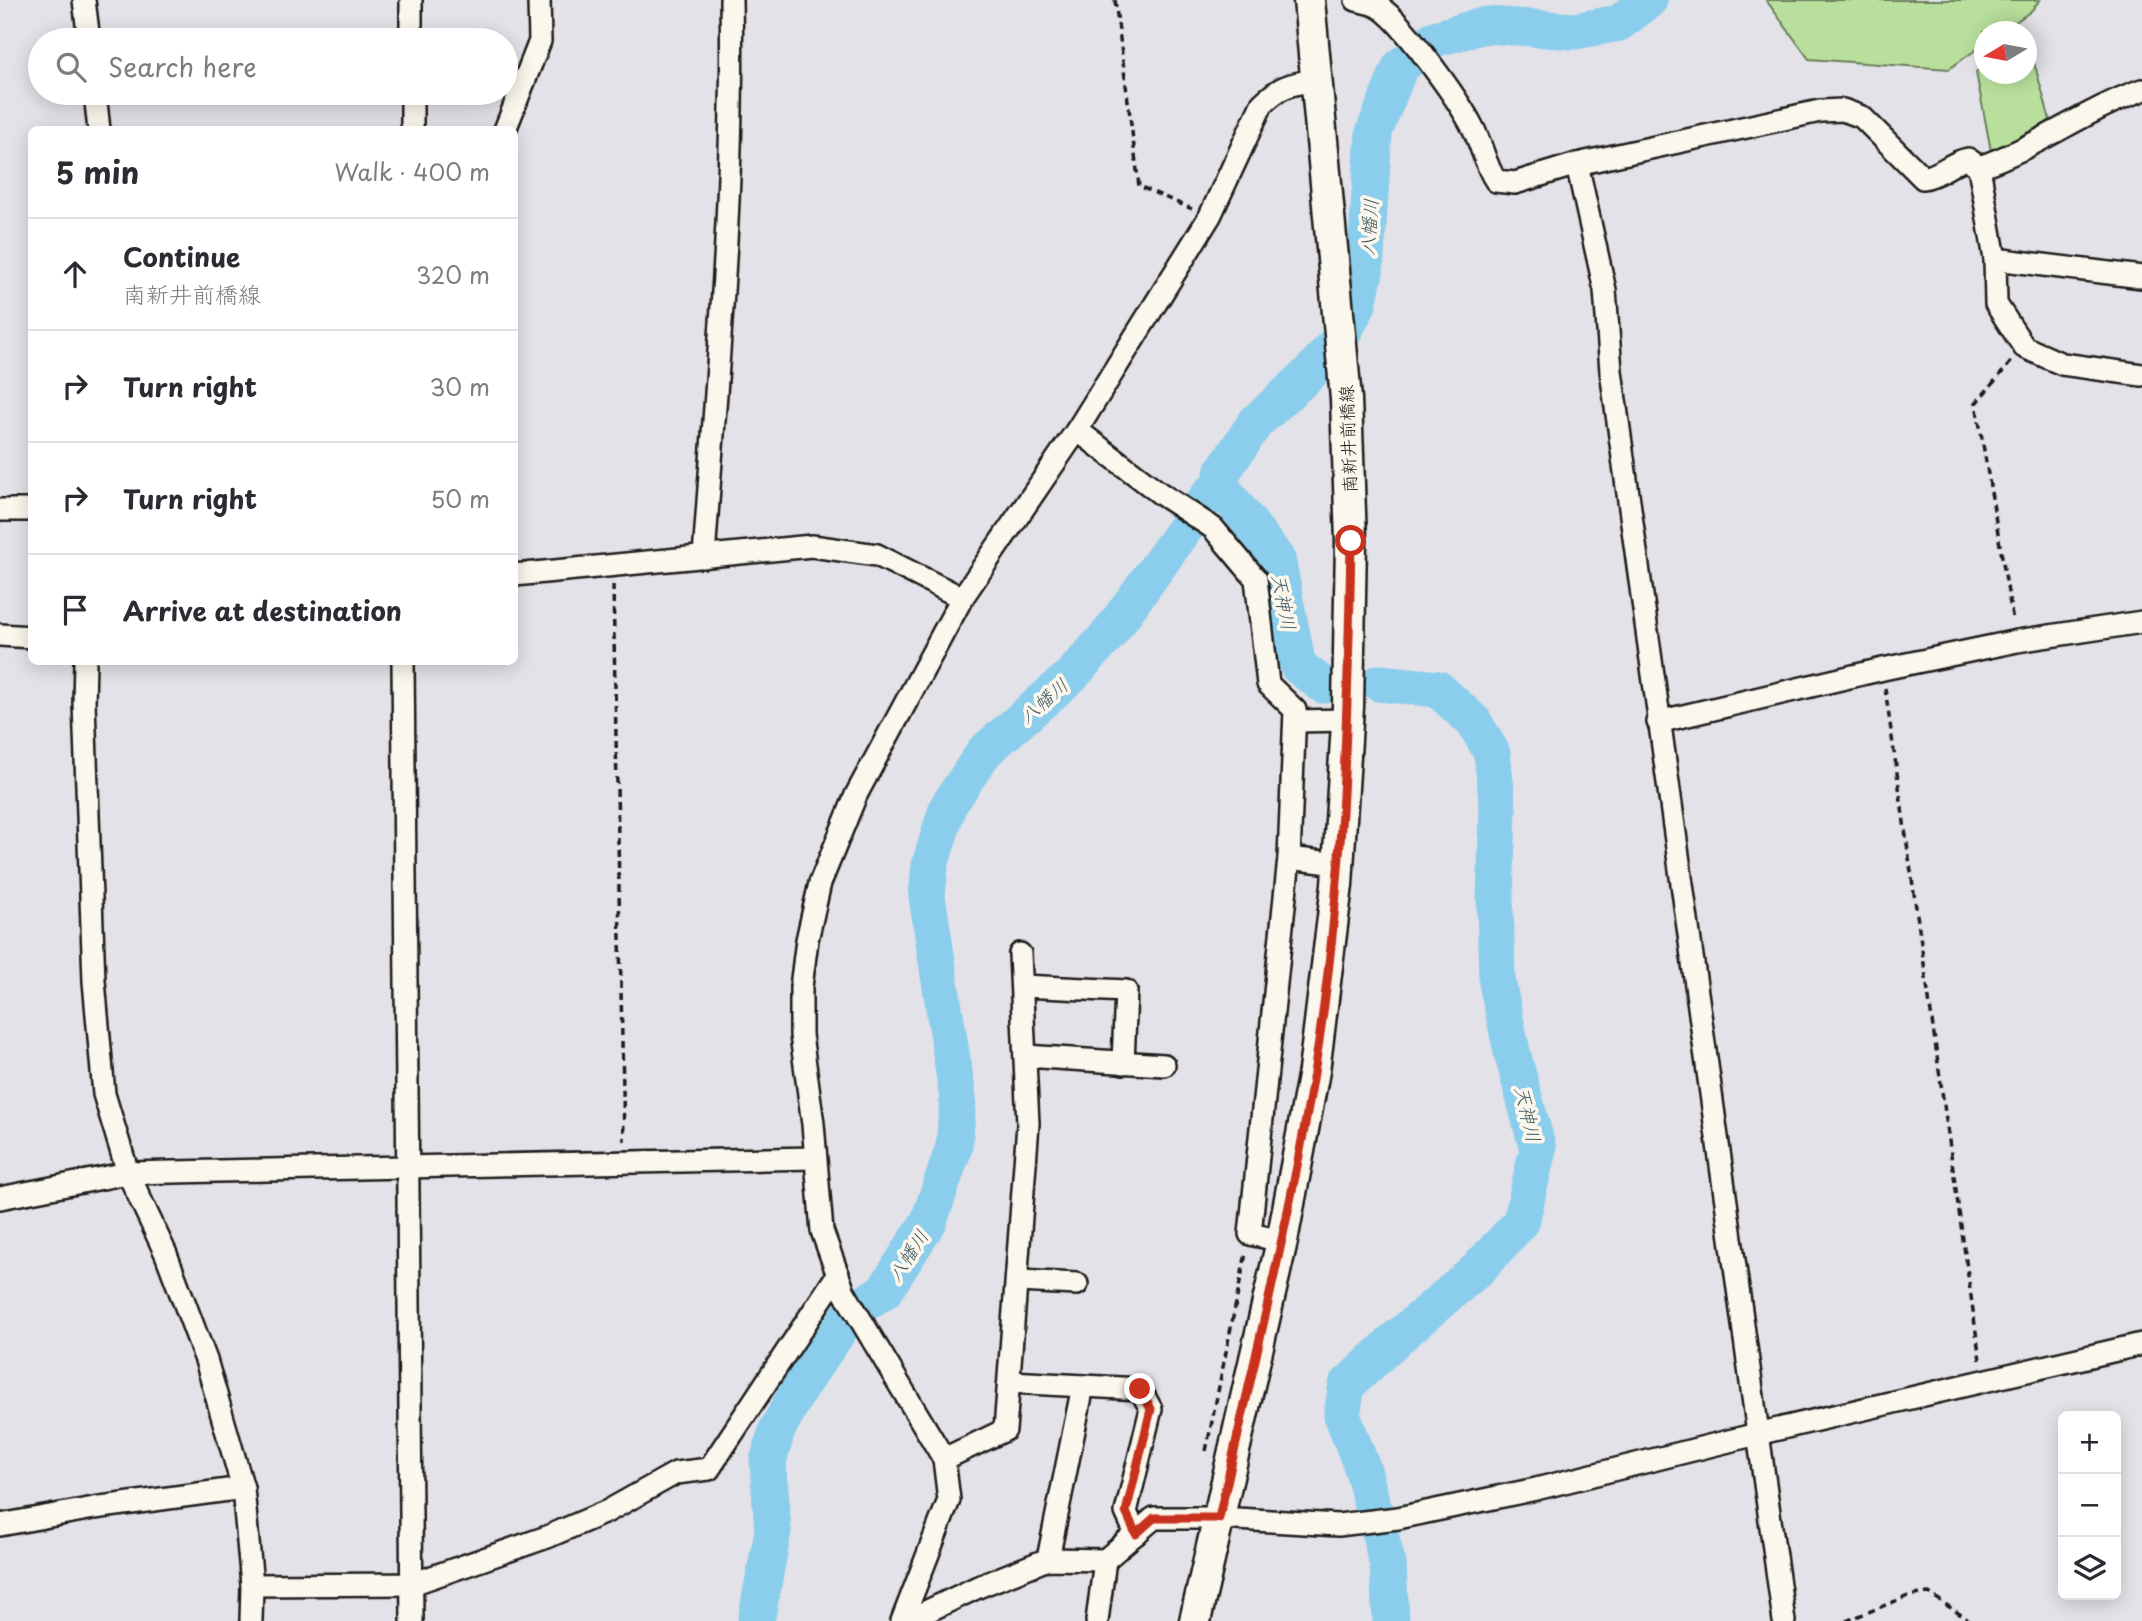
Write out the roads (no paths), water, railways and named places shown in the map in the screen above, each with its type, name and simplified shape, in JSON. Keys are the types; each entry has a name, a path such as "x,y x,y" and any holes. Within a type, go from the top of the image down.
{"main road":[{"name":"南新井前橋線","path":"1195,1621 1282,1241 1314,1071 1339,864 1347,720 1351,541 1346,399 1308,0"}],"street":[{"path":"84,0 88,28"},
{"path":"411,0 411,28"},
{"path":"518,97 540,41 539,0"},
{"path":"704,557 721,326 733,90 732,0"},
{"path":"1356,0 1378,6 1402,29 1434,68 1463,109 1489,171 1496,181 1515,183 1577,164 1820,111 1843,110 1862,117 1923,178 1935,176 1957,161 1968,159 1979,167 1995,259 1996,304 2024,347 2063,364 2142,375"},
{"path":"905,1621 949,1500 944,1460 841,1283 822,1231 813,1124 801,1035 801,987 807,940 820,883 861,785 962,598 1077,430 1210,216 1262,104 1276,90 1290,84 1316,80"},
{"path":"1979,167 2009,157 2109,102 2142,90"},
{"path":"96,105 99,126"},
{"path":"412,105 412,126"},
{"path":"507,126 515,105"},
{"path":"1577,164 1605,290 1611,372 1658,722 1784,1621"},
{"path":"1995,259 2142,277"},
{"path":"1077,430 1161,494 1213,528 1256,579 1268,684 1295,710 1289,858 1250,1234 1282,1241"},
{"path":"0,510 28,510"},
{"path":"518,575 812,546 877,555 962,598"},
{"path":"1658,722 1882,669 2017,641 2142,622"},
{"path":"0,635 28,637"},
{"path":"85,665 95,994 104,1094 128,1173 166,1254 206,1360 243,1488 252,1585 251,1621"},
{"path":"403,665 412,1621"},
{"path":"1296,721 1347,720"},
{"path":"1289,858 1339,864"},
{"path":"944,1460 1006,1430 1028,1124 1020,954"},
{"path":"1022,986 1126,991 1123,1063"},
{"path":"1025,1056 1164,1065"},
{"path":"0,1198 128,1173 815,1157"},
{"path":"1018,1281 1077,1284"},
{"path":"252,1585 412,1584 547,1537 608,1511 676,1473 709,1469 841,1283"},
{"path":"905,1621 978,1587 1048,1559 1105,1560 1154,1518 1219,1518 1338,1525 1398,1518 1536,1489 2142,1344"},
{"path":"1010,1382 1140,1389 1151,1409 1126,1512 1136,1534"},
{"path":"1048,1559 1083,1386"},
{"path":"0,1525 94,1508 243,1488"},
{"path":"1097,1621 1105,1560"}],"waterway":[{"name":"八幡川","path":"756,1621 773,1531 768,1462 777,1430 800,1387 851,1313 885,1290 929,1221 954,1147 958,1099 927,896 930,865 948,806 984,752 1072,675 1109,634 1209,495 1220,485 1223,471 1256,422 1310,373 1341,337 1358,304 1365,272 1374,132 1400,67 1434,39 1486,25 1575,31 1619,23 1649,0"},
{"name":"天神川","path":"1220,485 1277,559 1298,666 1323,685"},
{"name":"天神川","path":"1379,683 1438,689 1474,722 1492,753 1498,809 1495,900 1497,982 1513,1056 1538,1149 1521,1222 1477,1270 1347,1385 1342,1415 1363,1470 1388,1565 1391,1621"}]}
